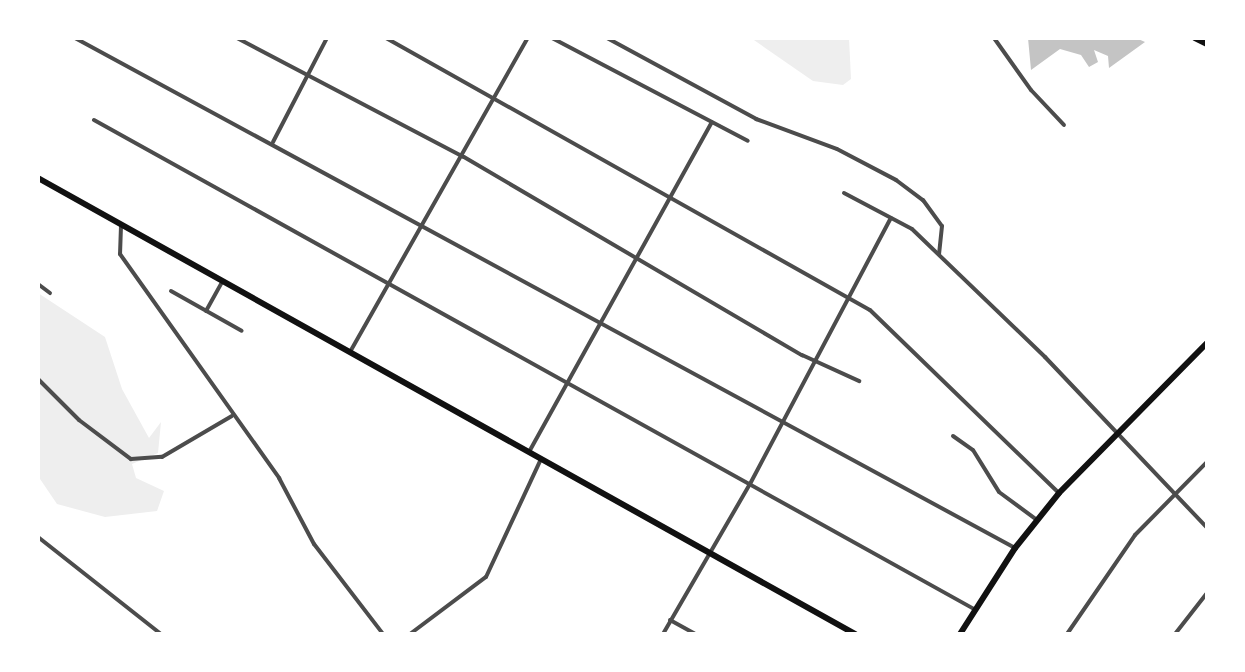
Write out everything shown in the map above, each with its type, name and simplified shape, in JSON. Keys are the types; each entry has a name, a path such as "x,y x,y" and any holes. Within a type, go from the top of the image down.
{"main road":[{"path":"1195,38 1207,44"},
{"path":"38,178 855,634"},
{"path":"960,634 1015,548 1059,493 1117,430 1207,343"}],"street":[{"path":"75,38 425,224 1015,548"},
{"path":"237,38 309,73 464,157 816,361 859,381"},
{"path":"273,142 327,38"},
{"path":"386,38 851,298 874,314 1059,493"},
{"path":"349,354 464,157 528,38"},
{"path":"552,38 748,141"},
{"path":"607,38 756,119 837,149 896,180 923,200 942,226 939,254"},
{"path":"994,38 1031,90 1064,125"},
{"path":"94,120 974,609"},
{"path":"529,452 635,254 712,122"},
{"path":"844,193 912,229 1117,430 1122,443 1207,528"},
{"path":"663,634 750,484 891,218"},
{"path":"121,226 120,254 232,416 279,478 314,544 383,634"},
{"path":"206,311 222,282"},
{"path":"38,284 50,293"},
{"path":"171,291 242,331"},
{"path":"38,379 79,420 131,459 162,457 232,416"},
{"path":"953,436 973,450 999,492 1037,520"},
{"path":"410,634 486,577 541,459"},
{"path":"1067,634 1135,535 1207,462"},
{"path":"38,537 161,634"},
{"path":"1175,634 1207,593"},
{"path":"670,620 695,634"}],"shaded area":[{"path":"751,38 849,38 851,79 843,85 813,81"},
{"path":"38,293 105,337 122,389 149,438 161,422 158,453 132,464 136,478 164,491 157,511 105,517 57,504 38,476"}],"building":[{"path":"1028,38 1136,38 1145,42 1109,68 1108,56 1094,50 1098,62 1089,67 1081,55 1060,49 1031,70"}]}
